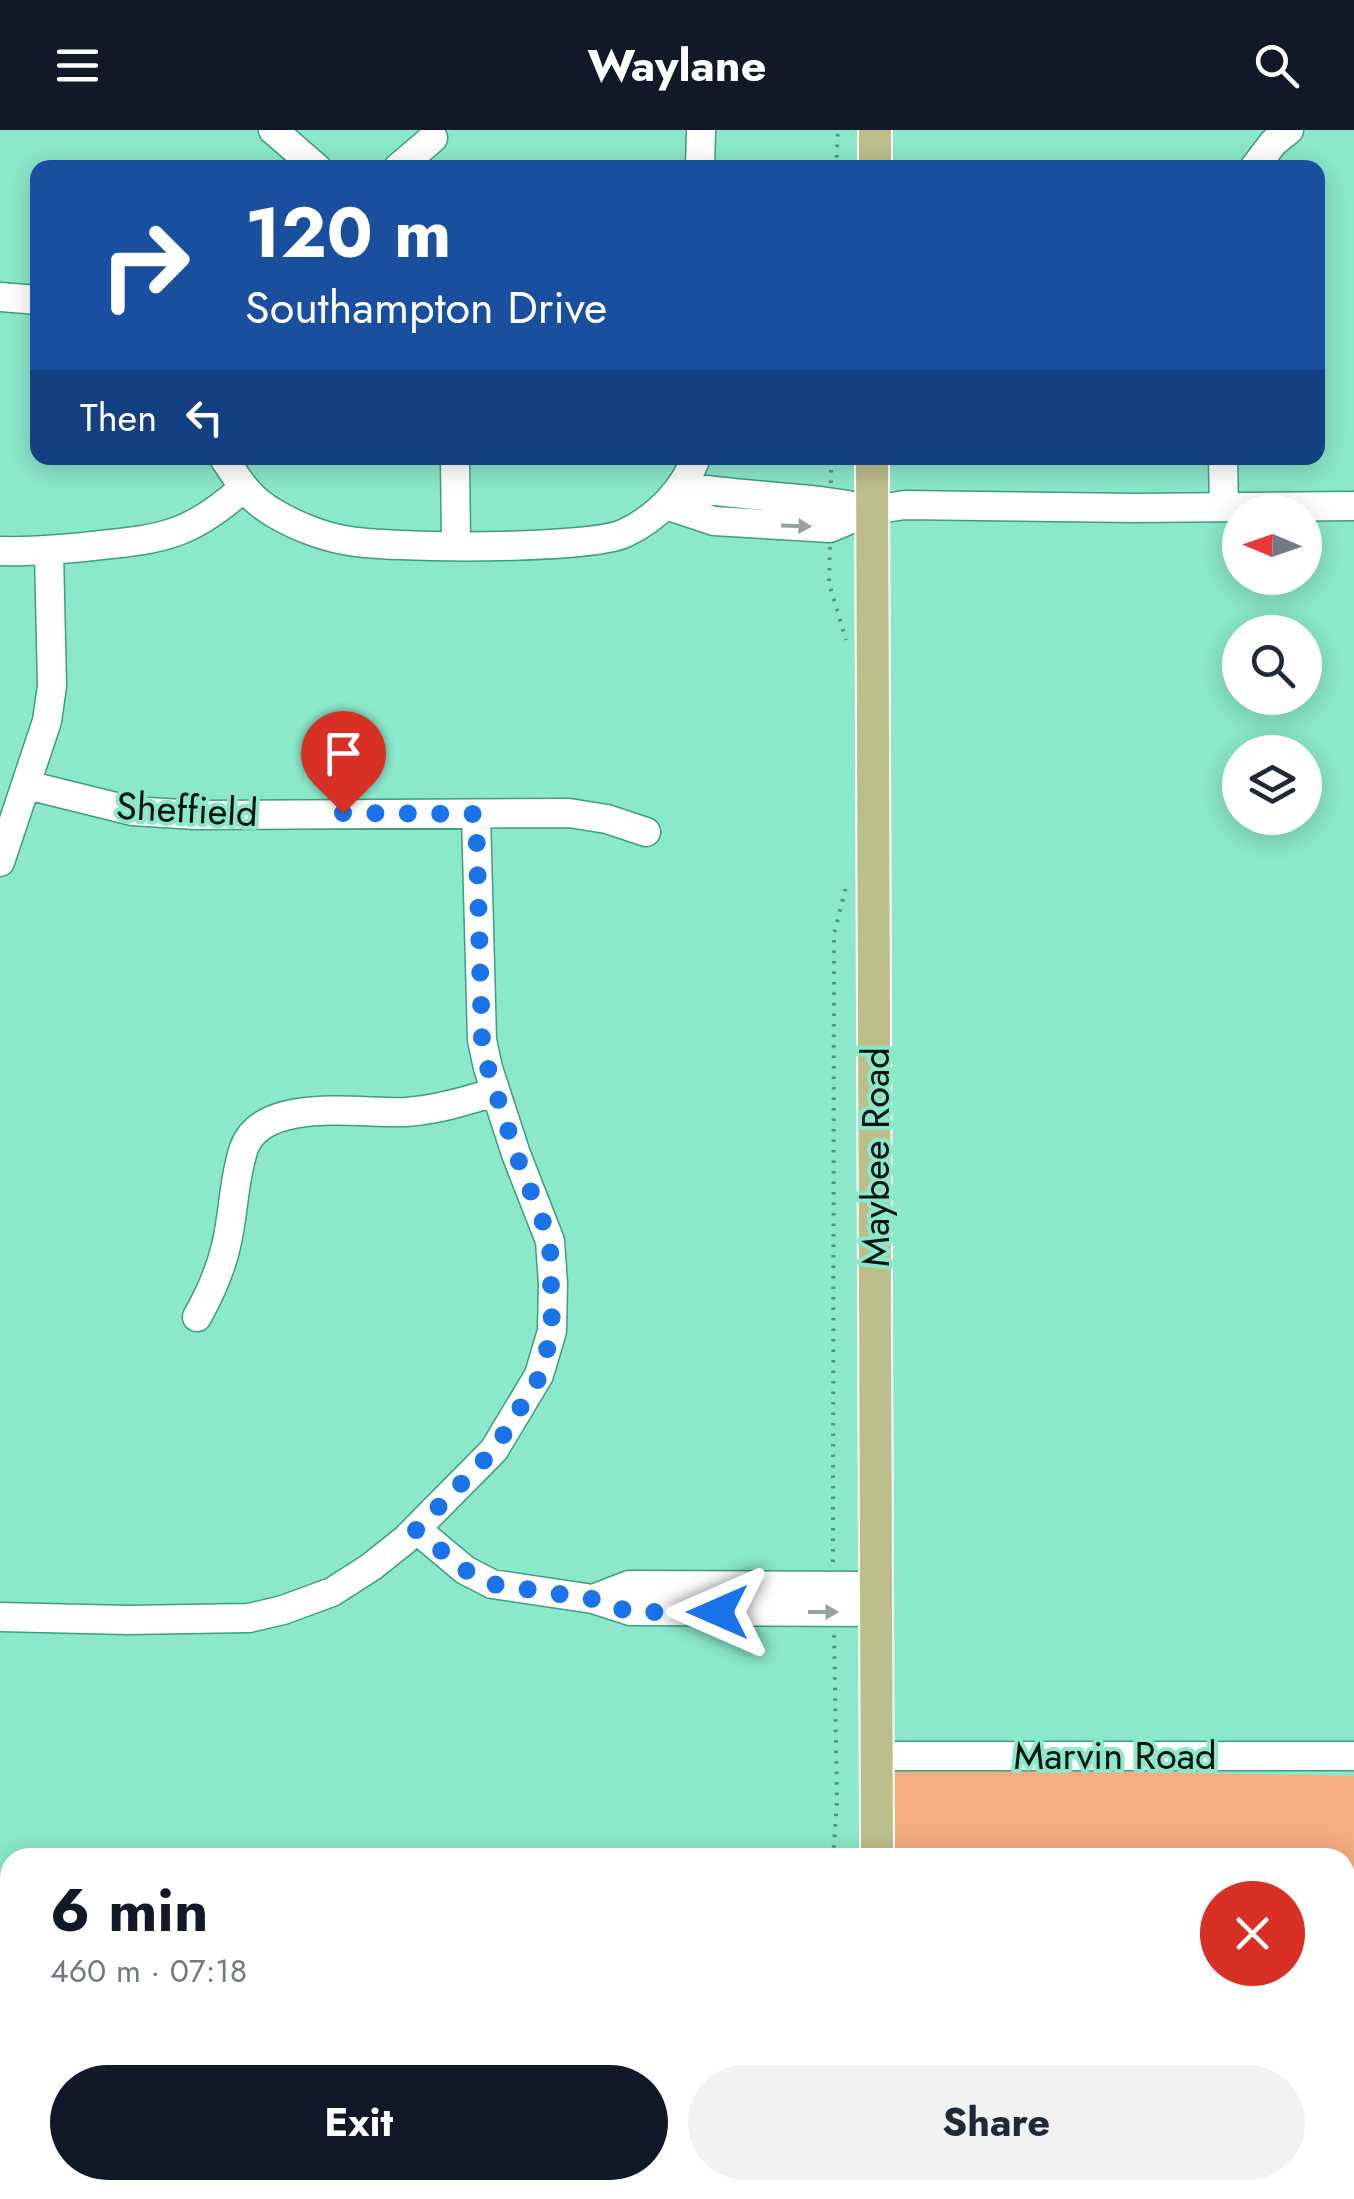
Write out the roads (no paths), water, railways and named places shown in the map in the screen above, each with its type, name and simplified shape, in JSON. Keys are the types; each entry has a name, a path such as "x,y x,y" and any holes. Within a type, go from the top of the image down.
{"main road":[{"path":"874,160 875,130"},
{"name":"Maybee Road","path":"872,465 877,1848"}],"street":[{"path":"273,130 308,160"},
{"path":"700,160 701,130"},
{"path":"1261,160 1289,130"},
{"path":"408,160 434,138"},
{"path":"0,297 30,299"},
{"path":"228,465 242,490 305,528 345,541 456,544 584,542 623,534 674,496 692,465"},
{"path":"454,465 456,544"},
{"path":"1223,465 1224,495"},
{"path":"0,552 49,552 150,541 207,518 242,490"},
{"path":"674,496 745,510 831,514 905,505 1222,506"},
{"path":"1322,506 1354,506"},
{"path":"0,862 47,721 52,686 49,552"},
{"name":"Sheffield","path":"27,786 132,812 569,813 607,819 646,832"},
{"path":"0,1617 249,1618 332,1592 371,1567 416,1530 494,1450 540,1376 552,1331 550,1240 495,1092 482,1040 476,814"},
{"path":"197,1316 214,1288 227,1243 240,1158 248,1139 263,1122 324,1112 406,1112 495,1092"},
{"path":"416,1530 465,1570 492,1584 593,1599 629,1585 718,1598 876,1599"},
{"name":"Marvin Road","path":"876,1756 1354,1756"}]}
